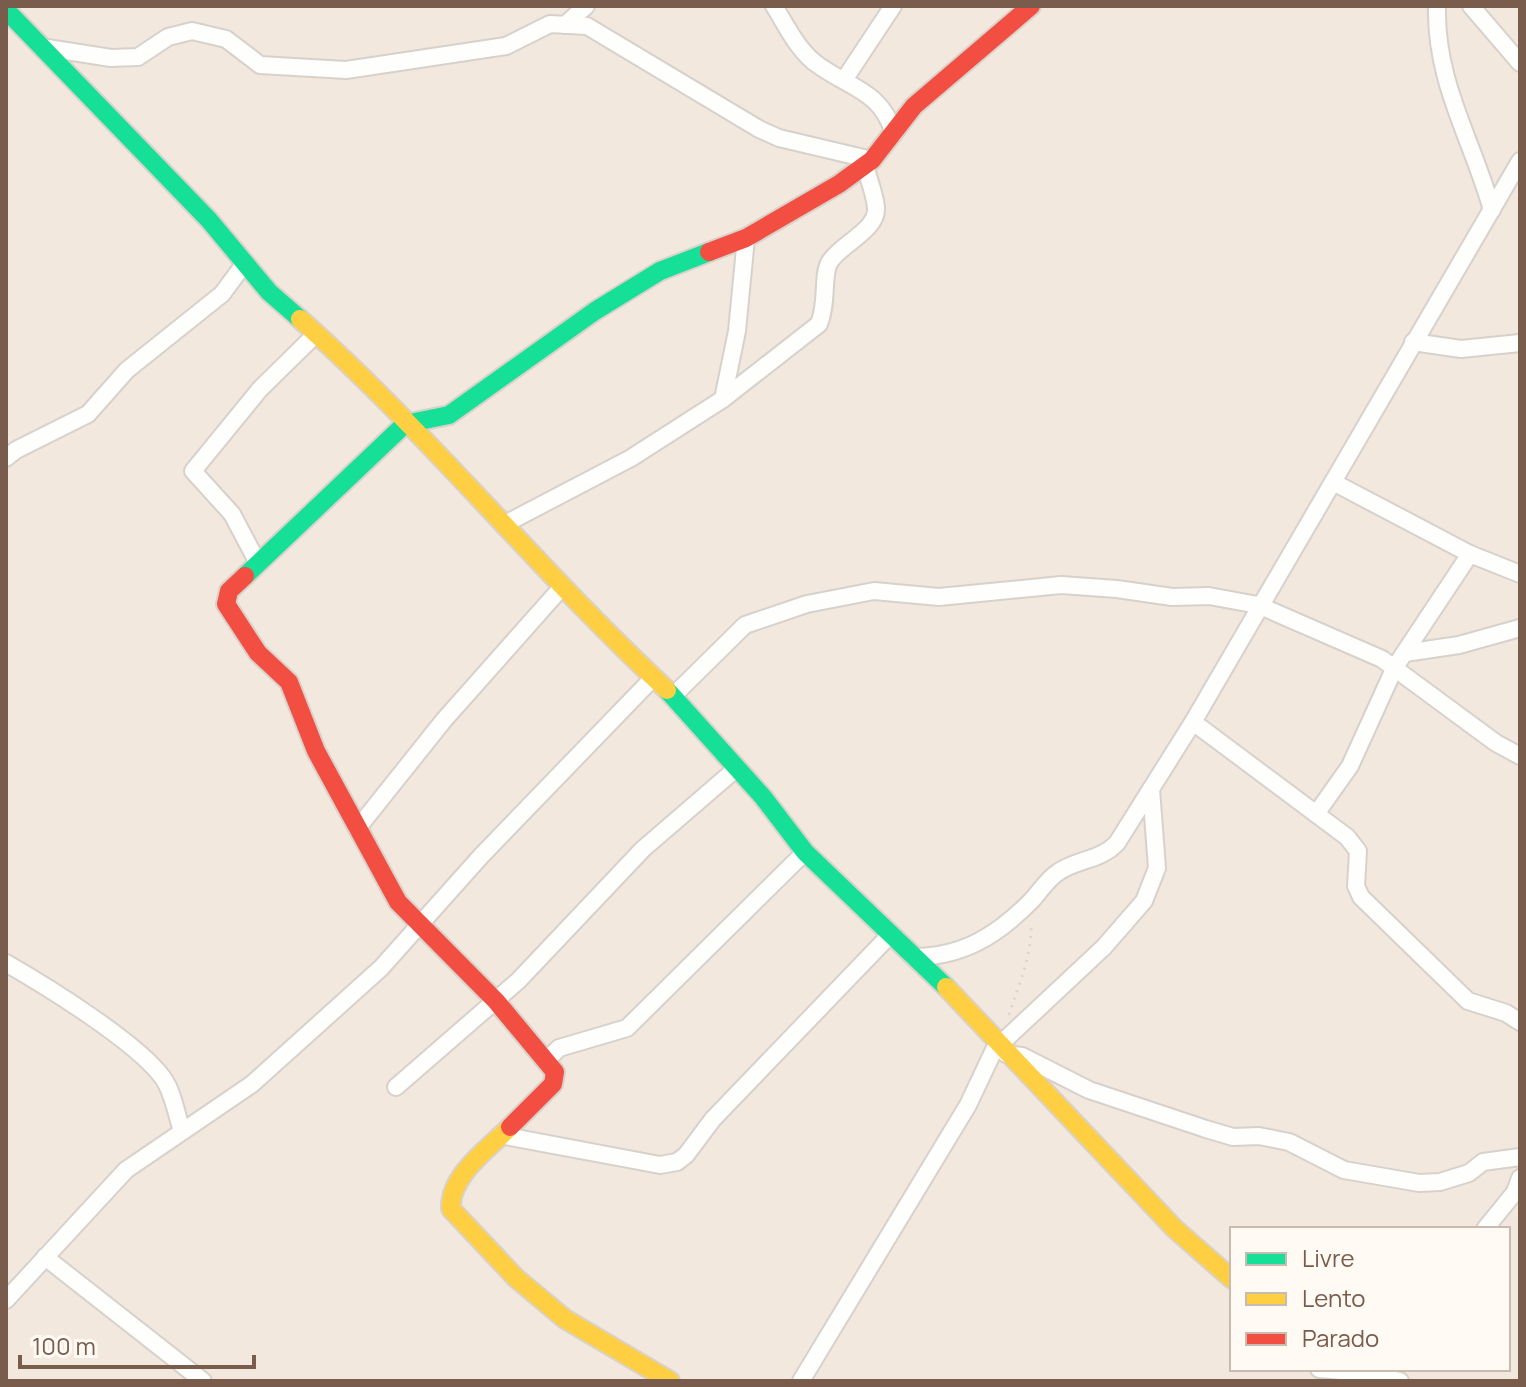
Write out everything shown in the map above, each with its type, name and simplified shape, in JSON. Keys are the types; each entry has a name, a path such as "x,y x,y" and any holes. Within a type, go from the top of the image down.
{"street":[{"path":"565,25 586,6"},
{"path":"774,6 793,38 813,61 877,100 888,115 894,134"},
{"path":"844,80 893,6"},
{"path":"670,1381 565,1319 516,1278 456,1217 449,1202 455,1186 500,1135 553,1084 555,1072 496,1001 398,902 316,751 289,682 258,653 226,604 229,591 405,424 449,415 595,311 660,271 746,238 868,163 914,106 1031,6"},
{"path":"1437,6 1440,64 1479,164 1492,210"},
{"path":"1471,6 1520,63"},
{"path":"6,10 12,24 39,46 191,201 269,292 359,374 562,587 673,696 805,852 966,1007 1175,1229 1230,1277"},
{"path":"39,46 111,58 138,57 168,37 192,31 226,39 260,65 346,70 506,46 550,24 587,26 682,86 779,138 868,163"},
{"path":"913,957 932,957 971,948 1000,930 1058,872 1111,850 1193,722 1258,605 1520,161"},
{"path":"505,524 631,458 723,399 819,324 826,306 827,266 872,222 877,210 868,163"},
{"path":"723,399 737,331 746,238"},
{"path":"6,458 88,414 127,370 222,294 245,263"},
{"path":"258,563 232,514 193,471 260,389 316,334"},
{"path":"1413,342 1461,349 1520,343"},
{"path":"1333,482 1470,554 1520,574"},
{"path":"1316,814 1350,766 1395,667 1470,554"},
{"path":"673,696 745,625 807,604 874,591 939,597 1061,585 1172,597 1209,596 1258,605 1395,667 1496,743 1520,756"},
{"path":"357,829 444,720 562,587"},
{"path":"1405,653 1459,645 1520,628"},
{"path":"6,1300 95,1199 126,1170 252,1084 381,968 482,855 653,678"},
{"path":"1193,722 1347,837 1358,851 1356,886 1382,920 1468,1001 1506,1013 1520,1022"},
{"path":"396,1087 496,1001 643,849 737,768"},
{"path":"801,1381 1002,1046 1104,947 1149,893 1157,868 1151,789"},
{"path":"546,1061 559,1048 627,1028 805,852"},
{"path":"500,1135 660,1165 677,1162 713,1119 890,935"},
{"path":"6,963 97,1022 161,1075 169,1088 182,1131"},
{"path":"1002,1046 1089,1090 1233,1137 1259,1136 1289,1142 1344,1170 1419,1183 1440,1182 1469,1173 1483,1162 1520,1157"},
{"path":"1487,1227 1515,1192 1520,1178"},
{"path":"45,1257 203,1381"},
{"path":"1365,1371 1400,1381"}],"path":[{"path":"1002,1046 1013,995 1029,961 1031,901"}],"shaded area":[{"path":"6,6 1520,6 1520,1381 6,1381"}],"traffic: fast":[{"path":"6,10 209,220 269,292 300,319"},
{"path":"245,576 405,424 449,415 595,311 660,271 709,252"},
{"path":"667,690 763,797 805,852 946,987"}],"traffic: slow":[{"path":"300,319 394,409 574,598 667,690"},
{"path":"946,987 1175,1229 1230,1277"},
{"path":"510,1127 463,1174 456,1185 451,1209 516,1278 565,1319 670,1381"}],"traffic: jam":[{"path":"709,252 746,238 839,184 872,160 914,106 1031,6"},
{"path":"245,576 229,591 226,604 258,653 289,682 316,751 398,902 496,1001 555,1072 553,1084 510,1127"}]}
